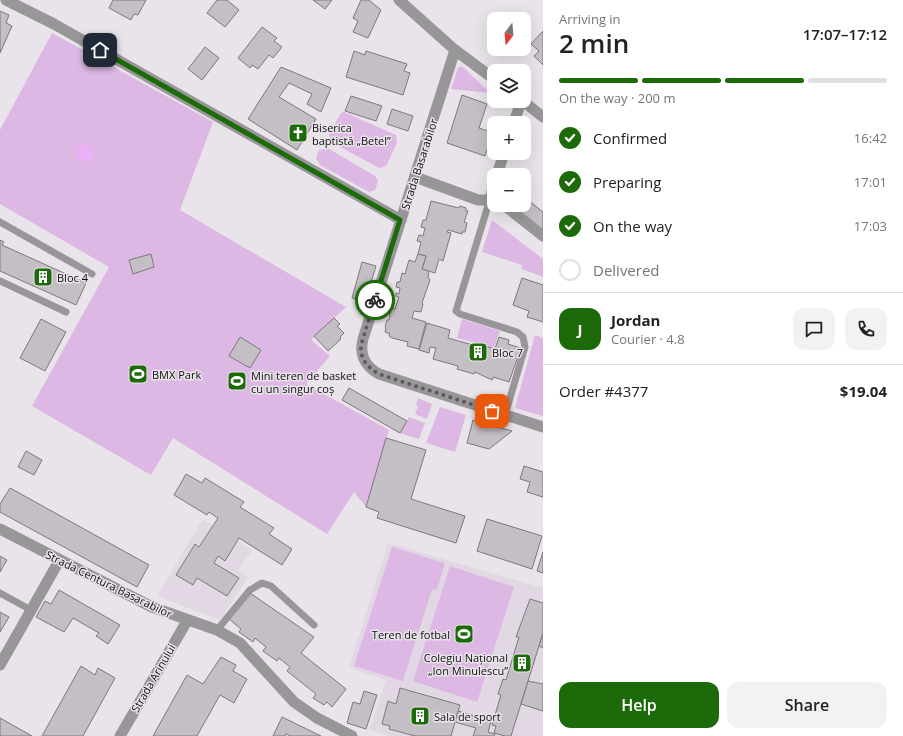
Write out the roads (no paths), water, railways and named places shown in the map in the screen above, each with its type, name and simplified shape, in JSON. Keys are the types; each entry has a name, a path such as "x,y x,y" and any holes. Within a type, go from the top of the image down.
{"street":[{"path":"6,0 54,24 400,220"},
{"path":"399,0 455,50 487,74"},
{"name":"Strada Basarabilor","path":"455,50 400,220 363,339 361,352 367,366 379,374 543,427"},
{"path":"531,108 543,117"},
{"path":"414,177 478,200 487,200"},
{"path":"513,212 543,236"},
{"name":"Strada Centura Basarabilor","path":"0,529 59,561 152,607 217,630 240,643 294,702 318,718 352,736"},
{"path":"0,665 59,561"},
{"name":"Strada Arinului","path":"120,736 187,620"}],"lane":[{"path":"488,212 456,311 460,314 517,332 523,337 525,347 505,415"},
{"path":"0,222 92,274"},
{"path":"0,281 66,312"},
{"path":"217,630 250,590 262,583 271,586 314,625"},
{"path":"0,593 31,610"}],"place":[{"name":"Biserica baptistă „Betel”","path":"298,133"},
{"name":"Bloc 4","path":"43,277"},
{"name":"Bloc 7","path":"478,352"},
{"name":"BMX Park","path":"138,374"},
{"name":"Mini teren de basket cu un singur coș","path":"237,381"},
{"name":"Teren de fotbal","path":"464,634"},
{"name":"Colegiu Național „Ion Minulescu”","path":"522,663"},
{"name":"Sala de sport","path":"420,716"}]}
